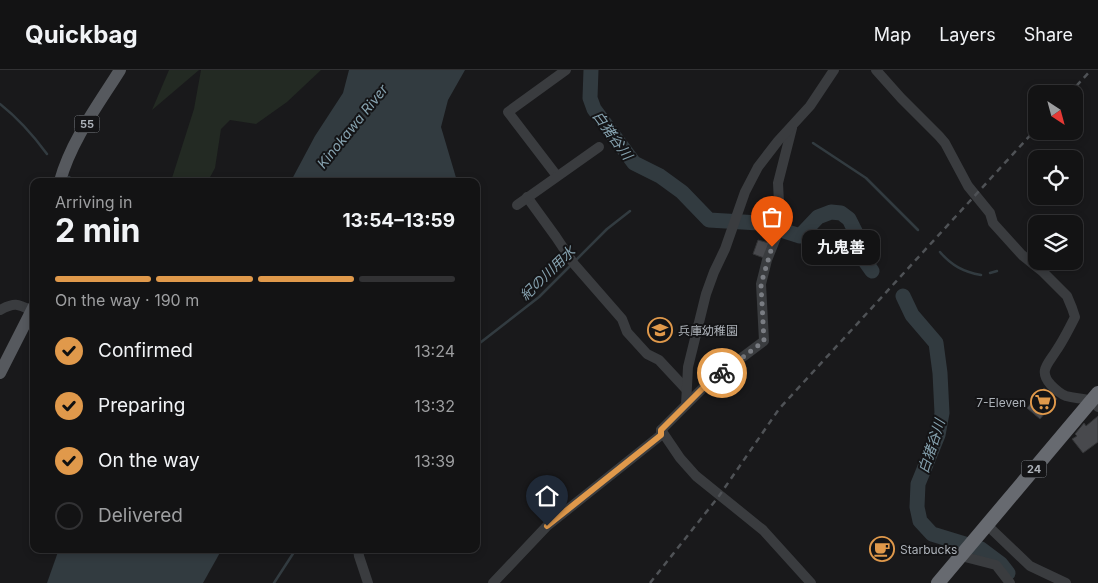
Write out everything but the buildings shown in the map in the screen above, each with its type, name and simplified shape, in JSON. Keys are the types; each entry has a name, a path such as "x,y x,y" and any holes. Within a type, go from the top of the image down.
{"highway":[{"name":"24","path":"938,583 1096,400"}],"main road":[{"name":"55","path":"61,178 64,165 72,148 120,70"},
{"path":"0,373 30,315"}],"street":[{"path":"557,176 508,112 566,70"},
{"path":"686,405 691,349 706,294 725,250 745,192 758,167 778,141 810,106 834,70"},
{"path":"876,70 945,143 968,186 990,213 993,223 1022,255 1042,271 1066,296 1075,317 1045,368 1046,379 1056,390 1065,396 1096,400"},
{"path":"493,583 547,526 661,435 661,430 708,383 764,341 761,284 778,228 780,203 778,182 793,126"},
{"path":"517,205 599,147"},
{"path":"527,198 573,262 622,320 627,332 647,354 659,360 686,389"},
{"path":"0,310 12,304 30,308"},
{"path":"661,430 680,458 696,476 763,530 811,583"},
{"path":"987,526 1030,566 1066,583"},
{"path":"359,553 368,583"},
{"path":"961,556 996,565 1010,583"}],"shaded area":[{"path":"169,70 199,70 152,110"},
{"path":"201,70 321,70 287,102 256,124 230,120 221,129 215,168 210,178 172,178 194,109"}],"water":[{"name":"Kinokawa River","path":"349,70 465,70 448,100 441,127 456,178 293,178 315,136 343,93"},
{"path":"58,553 220,553 203,583 47,583"}],"waterway":[{"name":"白猪谷川","path":"591,70 590,98 594,109 634,163 660,176 682,192 709,220 759,223 800,236 818,217 831,212 841,213 849,219 857,235 860,254 872,271"},
{"path":"0,104 13,115 47,154"},
{"name":"紀の川用水","path":"813,143 866,178 918,230"},
{"name":"紀の川用水","path":"576,260 607,229 630,211"},
{"name":"紀の川用水","path":"940,252 959,268 981,275"},
{"name":"紀の川用水","path":"480,343 539,297 572,264"},
{"name":"紀の川用水","path":"990,273 997,271"},
{"name":"白猪谷川","path":"903,296 912,315 936,343 940,373 942,413 938,435 918,484 917,507 920,521 932,534 981,549 1001,564 1008,573"},
{"name":"紀の川用水","path":"274,583 293,553"}],"railway":[{"path":"1077,85 1091,70"},
{"path":"650,583 719,496 779,409 1028,138"}],"way so far":[{"path":"722,373 764,341 761,284 772,247"}],"place":[{"name":"九鬼善","path":"772,247"},
{"name":"兵庫幼稚園","path":"660,330"},
{"name":"7-Eleven","path":"1043,402"},
{"name":"Starbucks","path":"882,549"}],"route":[{"path":"547,526 602,480 661,435 661,430 708,383 722,373"}]}
